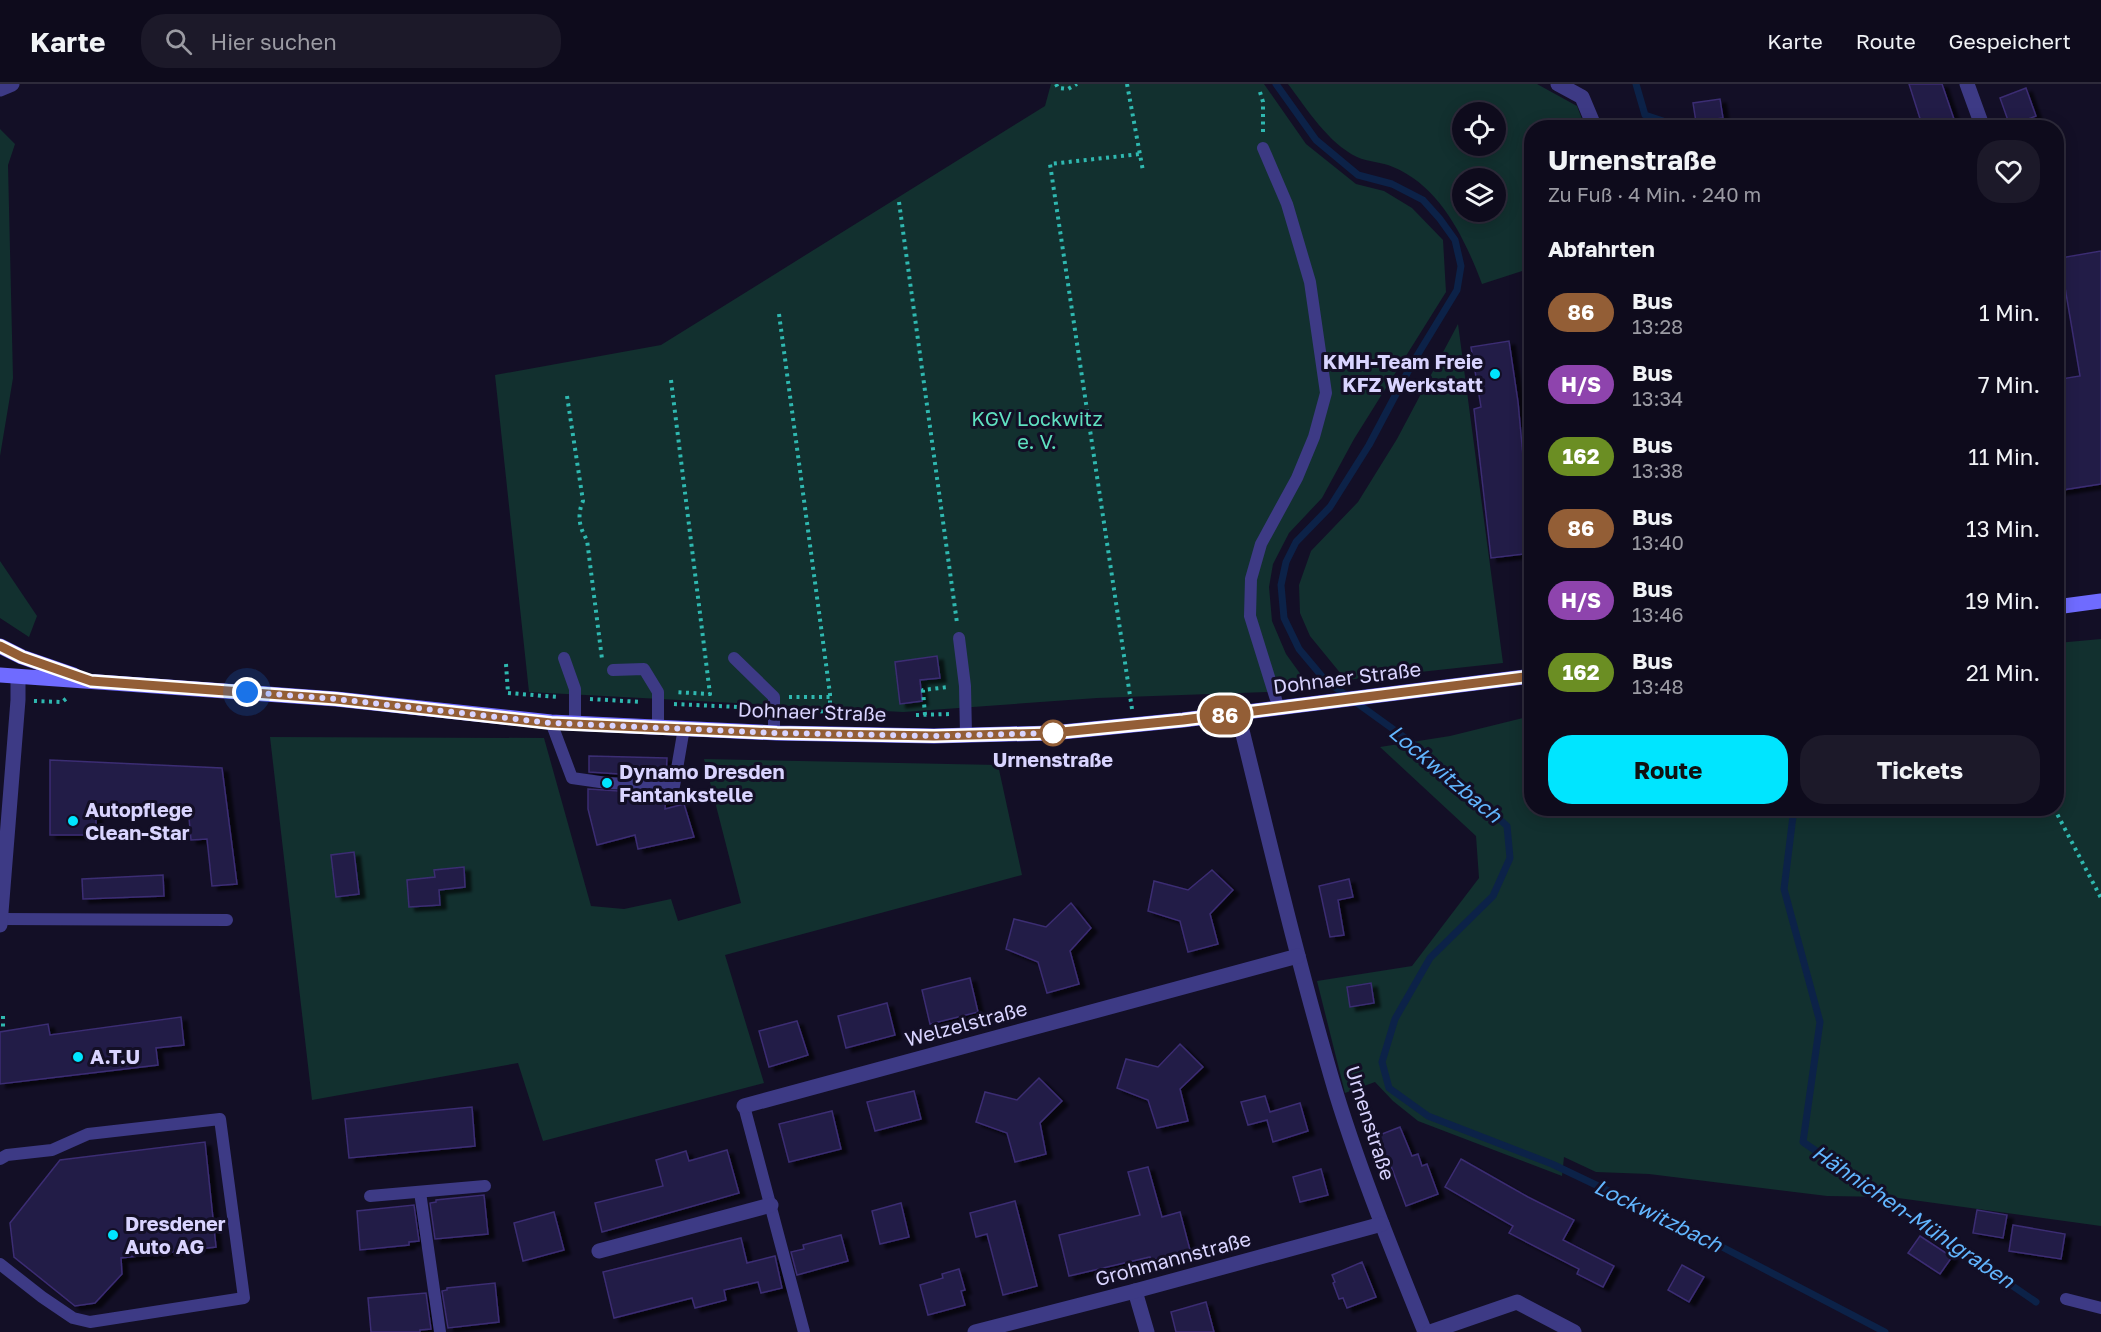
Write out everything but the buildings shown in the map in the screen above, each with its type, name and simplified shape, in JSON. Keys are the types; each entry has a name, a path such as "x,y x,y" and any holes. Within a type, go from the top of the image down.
{"main road":[{"path":"2064,606 2101,601"},
{"name":"Dohnaer Straße","path":"0,646 22,657 91,681"},
{"name":"Dohnaer Straße","path":"0,675 336,699 551,723 774,733 966,735 1052,733 1238,714 1524,677"}],"street":[{"path":"0,89 12,84"},
{"path":"1558,84 1582,98 1592,120"},
{"path":"1967,84 1980,120"},
{"path":"1,922 18,678"},
{"name":"Urnenstraße","path":"1238,714 1298,956 1337,1095 1382,1224 1425,1332"},
{"name":"Welzelstraße","path":"744,1106 1298,956"},
{"path":"599,1251 771,1205"},
{"name":"Grohmannstraße","path":"975,1332 1382,1224"},
{"path":"1135,1291 1147,1332"},
{"path":"1430,1332 1517,1302 1574,1332"}],"lane":[{"path":"1263,148 1287,204 1310,282 1326,393 1314,438 1297,478 1261,544 1251,579 1250,616 1284,708"},
{"path":"959,638 965,686 966,735"},
{"path":"564,658 575,688 575,723"},
{"path":"734,658 773,703 774,733"},
{"path":"613,670 644,669 658,697 658,727"},
{"path":"551,723 572,778 607,783 674,786 684,728"},
{"path":"1,922 227,920"},
{"name":"Welzelstraße","path":"744,1106 804,1332"},
{"path":"0,1159 7,1155 52,1150 88,1134 220,1119 244,1298 90,1322 73,1318 0,1264"},
{"path":"370,1196 484,1185"},
{"path":"420,1192 440,1332"},
{"path":"2066,1299 2101,1308"}],"path":[{"path":"1056,84 1058,88 1068,89 1077,84"},
{"path":"1127,84 1143,171"},
{"path":"1260,92 1263,102 1263,148"},
{"path":"1130,698 1050,164 1140,154"},
{"path":"899,202 959,638"},
{"path":"779,314 830,697 829,734"},
{"path":"508,693 575,698 710,694 671,380"},
{"path":"567,396 583,501 578,512 581,530 587,540 604,672 613,670"},
{"path":"506,664 510,718"},
{"path":"926,715 923,690 965,686"},
{"path":"658,697 773,703 830,712 885,714"},
{"path":"773,703 830,697"},
{"path":"907,715 966,714"},
{"path":"2058,816 2101,897"},
{"path":"3,1016 3,1032"}],"green space":[{"name":"KGV Lockwitz e. V.","path":"1051,84 1264,84 1306,144 1356,184 1384,191 1412,208 1443,240 1446,292 1354,439 1322,498 1289,533 1273,564 1269,587 1272,621 1286,654 1309,686 1267,692 1097,698 903,712 529,692 495,375 661,345 1045,106"},
{"path":"1288,84 1537,84 1577,106 1582,120 1524,120 1524,270 1482,284 1468,249 1453,222 1506,222 1506,168 1452,168 1452,221 1424,187 1410,176 1393,167 1357,157 1346,151 1327,134"},
{"path":"0,129 15,144 8,165 13,378 0,456"},
{"path":"1458,324 1503,663 1346,680 1310,636 1300,613 1299,585 1311,551 1358,502 1397,439"},
{"path":"0,561 37,616 29,637 0,618"},
{"path":"2101,639 2101,1226 1891,1197 1827,1196 1649,1174 1596,1172 1564,1157 1562,1176 1418,1121 1393,1101 1375,1082 1345,1093 1317,981 1412,966 1479,878 1476,836 1380,747 1450,736 1524,718 1524,816 2064,816 2064,642"},
{"path":"270,737 544,738 591,906 624,909 671,899 678,921 741,903 704,759 998,765 1022,875 725,955 764,1083 543,1141 518,1063 312,1100"}],"waterway":[{"name":"Lockwitzbach","path":"1276,84 1316,140 1358,175 1392,184 1423,200 1455,240 1461,266 1457,290 1412,364 1369,445 1330,507 1296,542 1286,562 1281,585 1284,618 1299,649 1325,680 1422,750 1507,826 1510,858 1493,896 1430,958 1395,1019 1382,1062 1389,1088 1428,1116 1552,1164 1680,1225 1885,1332"},
{"path":"1636,84 1645,115 1660,120"},
{"name":"Hähnichen-Mühlgraben","path":"1793,816 1784,889 1820,1022 1803,1142 2036,1302"}],"bus line":[{"name":"86","path":"0,646 22,657 91,681 336,699 551,723 777,733 934,736 1052,733 1288,708 1524,677"}],"place":[{"name":"KMH-Team Freie KFZ Werkstatt","path":"1495,374"},
{"name":"Urnenstraße","path":"1053,733"},
{"name":"Dynamo Dresden Fantankstelle","path":"607,783"},
{"name":"Autopflege Clean-Star","path":"73,821"},
{"name":"A.T.U","path":"78,1057"},
{"name":"Dresdener Auto AG","path":"113,1235"}],"route":[{"path":"247,692 336,699 551,723 777,733 934,736 1053,733"}]}
